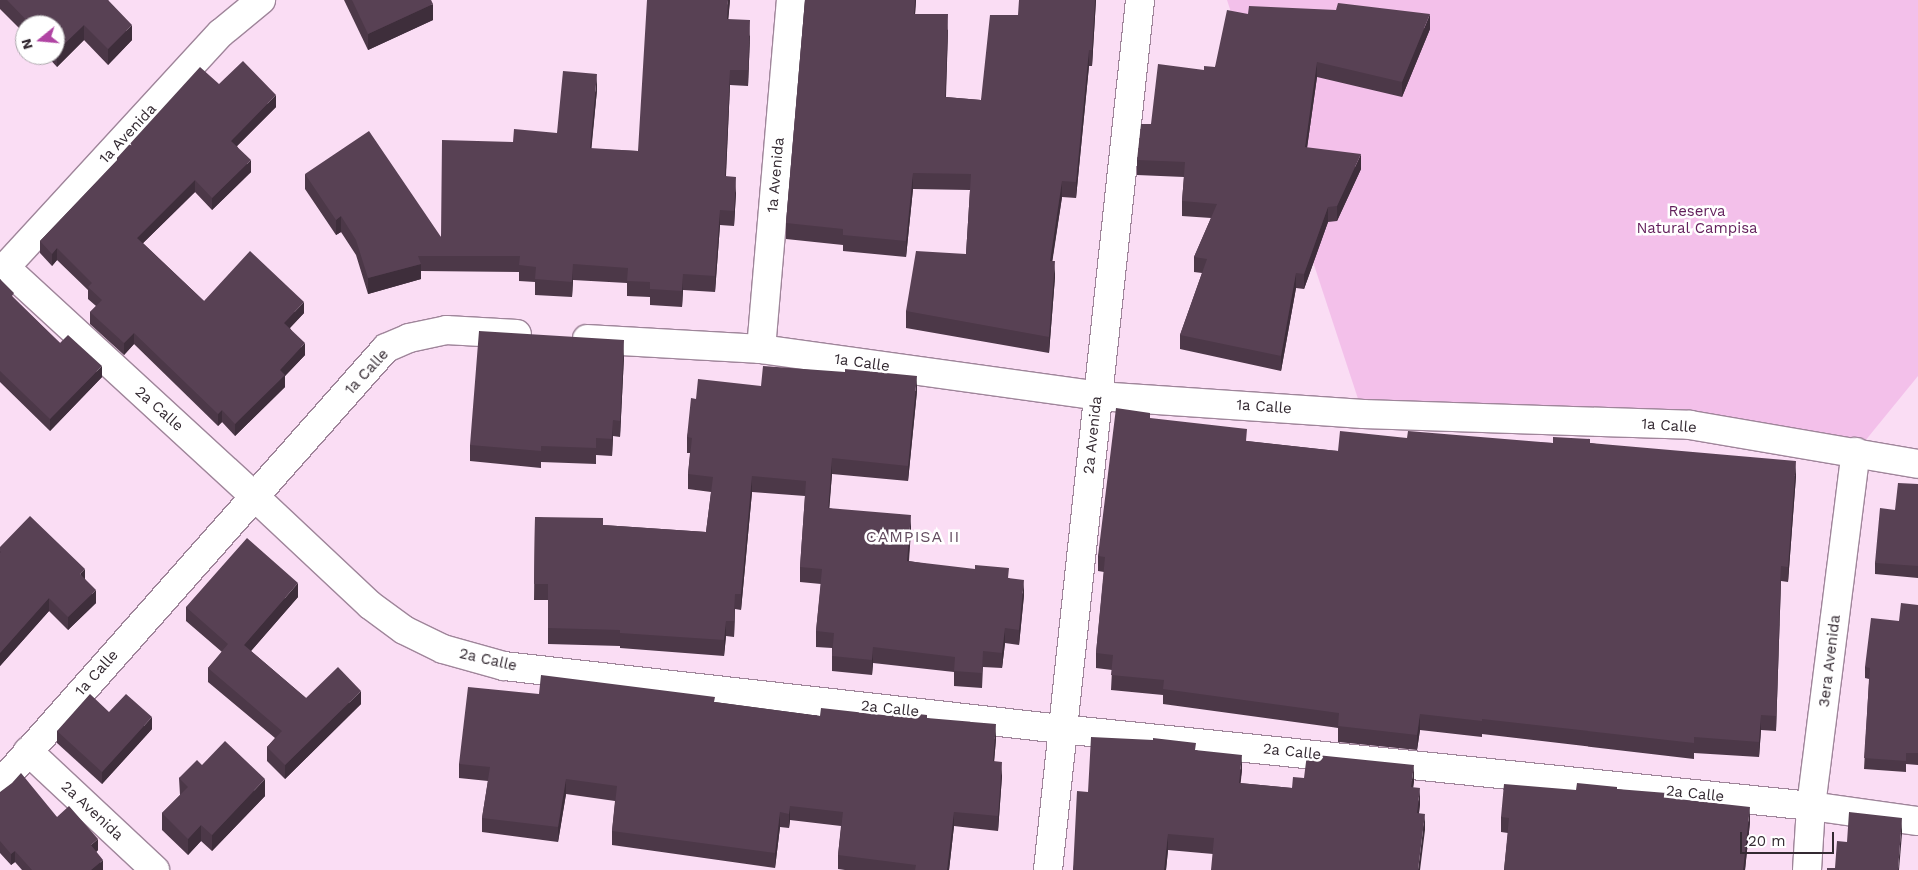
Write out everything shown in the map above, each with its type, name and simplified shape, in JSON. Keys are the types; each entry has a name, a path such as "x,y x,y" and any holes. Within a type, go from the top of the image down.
{"street":[{"name":"1a Avenida","path":"2,270 221,33 261,0"},
{"name":"1a Avenida","path":"761,349 791,0"},
{"name":"2a Avenida","path":"1048,870 1061,729 1140,0"},
{"name":"2a Calle","path":"2,270 255,497 370,605 404,630 443,649 504,666 1061,729 1812,806 1918,821"},
{"name":"1a Calle","path":"0,784 386,348 409,338 446,330 761,349 1098,396 1363,414 1690,425 1918,464"},
{"name":"3era Avenida","path":"1807,870 1812,806 1856,452"},
{"name":"2a Avenida","path":"28,751 155,870"}],"green space":[{"name":"Reserva Natural Campisa","path":"1227,0 1918,0 1918,376 1856,452 1363,414"}],"building":[{"path":"7,0 108,0 132,25 108,49 84,25 65,43 65,15 21,15"},
{"path":"352,0 431,0 433,4 368,34"},
{"path":"647,0 728,0 727,19 750,20 748,70 730,70 725,176 736,177 734,211 720,210 715,276 683,274 682,291 650,289 650,282 627,281 628,268 573,264 572,282 535,279 536,267 519,265 520,256 418,256 421,264 368,278 356,240 341,216 336,220 305,174 369,131 441,237 442,140 513,142 514,129 557,133 563,71 597,74 590,148 638,151"},
{"path":"805,0 915,0 914,14 948,14 945,97 981,100 990,15 1018,15 1019,0 1095,0 1092,50 1089,50 1076,182 1062,181 1050,261 1055,261 1049,337 906,311 916,251 966,254 971,174 913,173 906,241 843,235 843,229 786,223"},
{"path":"1338,3 1430,14 1402,82 1317,62 1305,147 1361,154 1337,206 1328,207 1304,274 1296,273 1281,356 1180,335 1207,259 1194,257 1217,204 1182,201 1185,162 1137,160 1141,124 1151,124 1158,64 1204,70 1204,66 1215,67 1227,10 1248,14 1249,6 1336,10"},
{"path":"243,61 276,95 231,141 251,160 212,198 195,180 137,238 204,301 250,251 304,302 284,323 305,343 280,370 285,375 235,424 222,410 218,414 134,333 124,343 90,312 102,300 88,287 92,283 57,248 52,254 40,241 118,159 200,67 219,84"},
{"path":"0,279 14,293 12,296 60,343 68,335 102,366 50,419 0,371"},
{"path":"479,331 624,340 620,421 613,420 612,439 596,438 596,448 541,446 541,451 470,445"},
{"path":"763,366 845,372 845,369 917,376 908,466 832,458 828,508 911,515 907,561 975,569 975,565 1009,568 1008,578 1024,580 1019,630 1005,628 1002,653 983,651 982,673 954,671 955,657 873,647 872,660 832,656 834,633 816,631 822,569 800,567 806,481 752,476 741,594 735,594 734,621 726,621 724,640 620,633 620,630 548,628 548,584 534,584 535,517 603,518 603,525 706,532 713,477 688,474 692,438 687,437 691,398 696,399 698,379 761,386"},
{"path":"1116,408 1150,413 1150,418 1247,429 1246,441 1338,451 1340,431 1407,438 1408,431 1553,443 1553,437 1590,439 1590,443 1796,461 1788,567 1781,566 1776,716 1761,715 1759,742 1694,737 1694,743 1482,719 1482,721 1420,714 1417,735 1338,726 1339,713 1163,689 1164,680 1111,675 1113,655 1096,653 1105,557 1098,556"},
{"path":"1898,483 1918,484 1918,566 1875,563 1880,508 1895,510"},
{"path":"30,516 85,569 80,574 96,590 68,617 49,598 0,653 0,547"},
{"path":"247,538 298,583 244,645 306,698 338,667 361,691 285,765 267,747 282,731 208,668 228,644 186,607"},
{"path":"1901,603 1918,605 1918,753 1906,753 1906,761 1864,758 1870,668 1865,667 1871,618 1899,621"},
{"path":"541,675 715,697 714,702 820,716 821,708 892,716 892,711 927,715 927,718 996,724 993,761 1002,762 998,816 954,812 947,870 915,870 916,865 838,855 843,812 790,806 789,814 780,812 775,853 612,831 617,786 566,779 558,827 482,818 490,767 459,764 468,687 539,694"},
{"path":"90,694 109,712 126,694 152,717 102,772 57,731"},
{"path":"1091,737 1153,740 1153,738 1196,743 1195,750 1242,755 1239,783 1292,788 1293,777 1304,778 1307,754 1414,765 1411,787 1420,788 1417,813 1425,814 1418,870 1211,870 1214,838 1168,834 1164,870 1073,870 1077,791 1088,792"},
{"path":"225,741 265,779 212,835 201,825 188,839 162,813 188,787 179,778 197,760 202,765"},
{"path":"21,773 57,817 69,806 98,839 91,845 103,860 91,870 32,870 15,851 11,854 0,841 0,792"},
{"path":"1577,783 1617,787 1617,789 1679,794 1678,799 1750,807 1743,870 1504,870 1509,818 1501,817 1504,784 1576,790"},
{"path":"1849,812 1902,818 1898,870 1827,870 1827,868 1835,868 1837,841 1847,842"}],"district":[{"name":"CAMPISA II","path":"913,537"}]}
